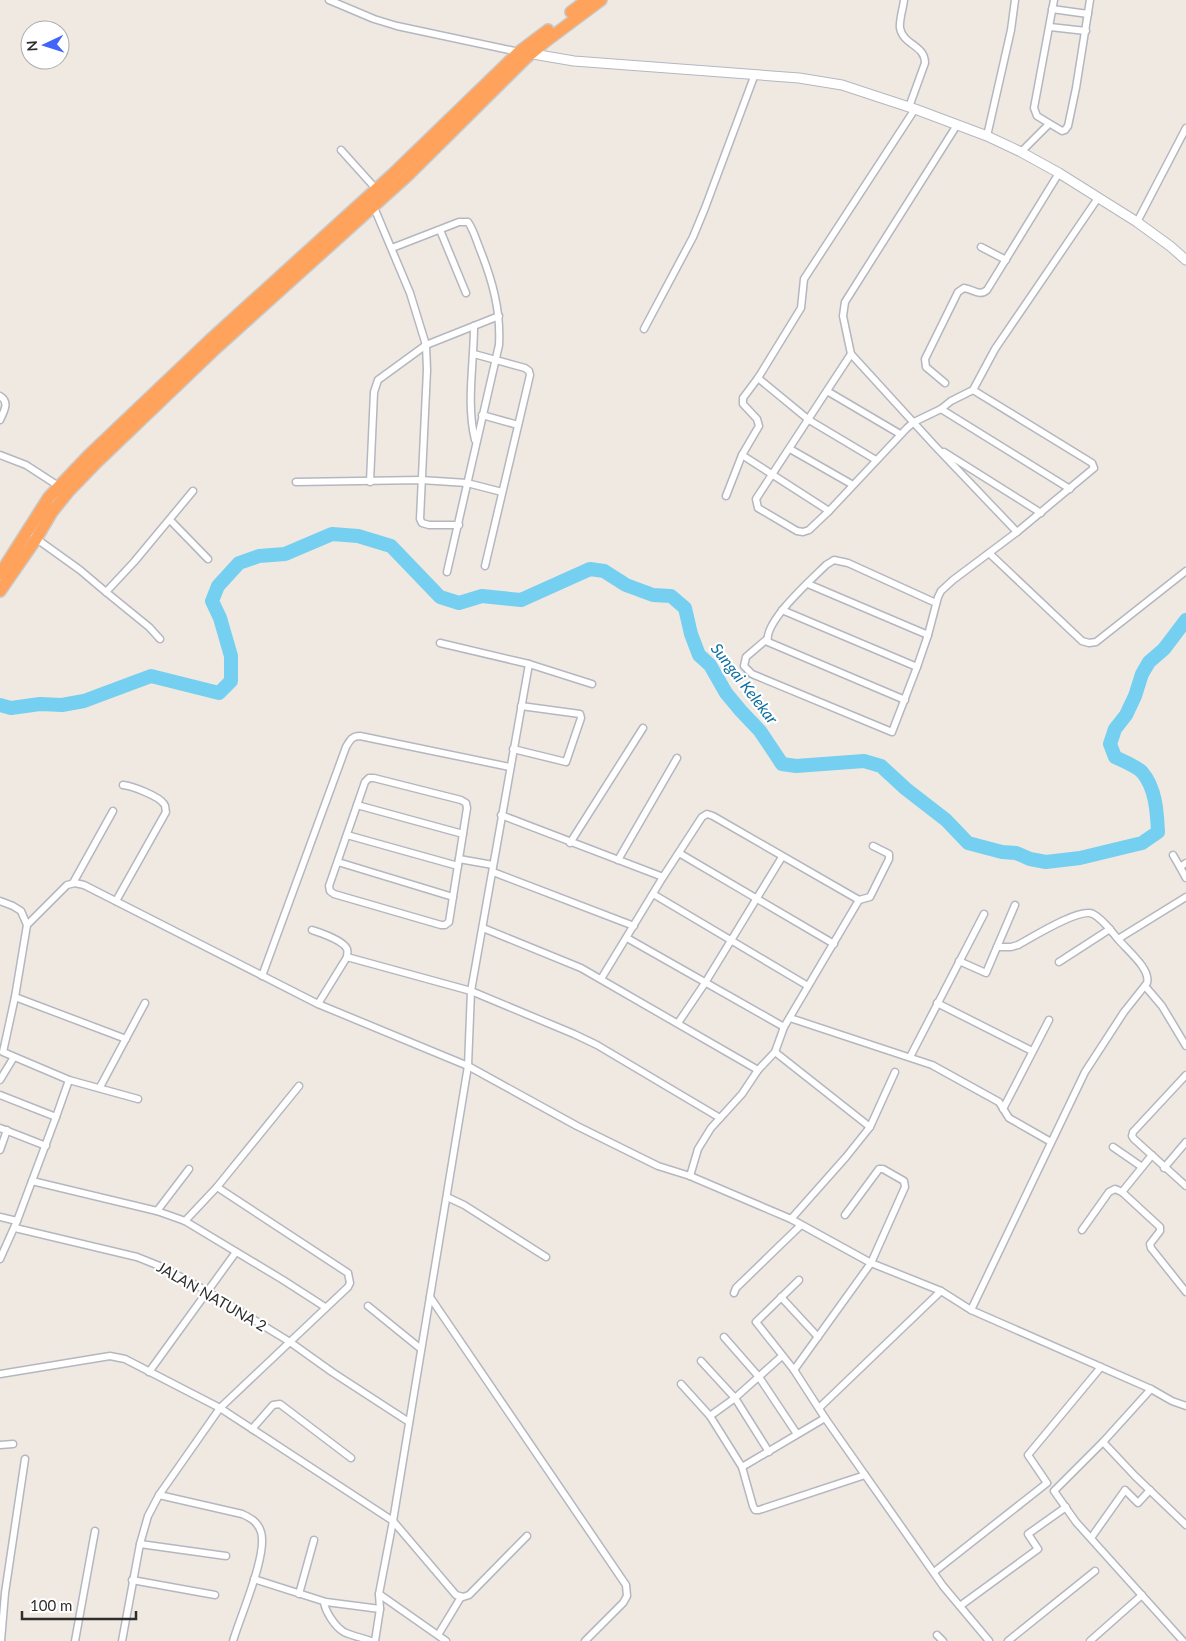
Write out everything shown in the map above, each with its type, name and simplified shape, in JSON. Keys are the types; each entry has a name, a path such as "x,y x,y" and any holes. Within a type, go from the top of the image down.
{"highway":[{"path":"376,198 520,52 587,0"},
{"path":"0,574 52,512 63,489 215,349 272,291 376,198 532,53 601,0"},
{"path":"0,591 31,536"}],"street":[{"path":"329,0 374,19 397,26 520,52 574,61 755,74 799,78 842,85 912,108 986,136 1021,152 1059,173 1137,222 1186,260"},
{"path":"726,496 742,455 758,429 759,423 757,419 744,406 742,401 801,308 804,279 912,108 925,57 921,50 906,39 901,30 900,23 904,0"},
{"path":"986,136 1011,30 1015,0"},
{"path":"1054,0 1034,108 1036,115 1062,131 1068,126 1090,0"},
{"path":"1052,9 1088,14"},
{"path":"1050,26 1086,31"},
{"path":"644,328 693,236 755,74"},
{"path":"1021,152 1049,124"},
{"path":"957,125 845,302 843,316 851,354 1017,532"},
{"path":"1137,222 1186,128"},
{"path":"341,150 376,198 426,344 427,370 420,517 422,523 429,525 459,525"},
{"path":"945,382 926,367 926,359 958,292 964,288 977,293 985,292 1059,173"},
{"path":"851,354 756,500 756,505 761,510 798,531 809,530 853,486 900,434 914,422 973,390 995,349 1098,198"},
{"path":"392,248 460,222 466,222 470,225 492,282 499,316 499,345 447,572"},
{"path":"440,230 466,293"},
{"path":"981,247 1006,260"},
{"path":"370,482 374,392 376,384 426,344 499,316"},
{"path":"474,326 471,416 476,441"},
{"path":"474,354 525,368 529,371 530,376 485,566"},
{"path":"758,378 809,420 876,460"},
{"path":"936,604 839,560 830,562 782,610 772,625 767,638 746,657 744,666 752,674 892,732 928,635 938,597 946,587 1041,513 1094,468 1094,464 973,390"},
{"path":"827,392 900,434"},
{"path":"0,396 6,403 0,420"},
{"path":"941,409 1070,489"},
{"path":"482,415 518,425"},
{"path":"935,446 1041,513"},
{"path":"790,449 853,486"},
{"path":"0,455 26,465 63,489"},
{"path":"742,455 829,511"},
{"path":"296,482 421,480 467,484 502,492"},
{"path":"106,592 170,520 193,491"},
{"path":"170,520 208,560"},
{"path":"31,536 80,570 160,639"},
{"path":"989,553 1082,640 1089,644 1096,642 1186,571"},
{"path":"808,584 928,635"},
{"path":"782,610 917,667"},
{"path":"767,638 768,642 905,700"},
{"path":"440,644 529,664 592,684"},
{"path":"324,1602 325,1610 343,1632 373,1641 380,1609 379,1594 410,1422 468,1066 471,991 529,664"},
{"path":"513,749 566,762 581,718 580,714 521,706"},
{"path":"570,843 643,728"},
{"path":"262,976 350,739 360,736 510,768"},
{"path":"618,860 677,758"},
{"path":"371,777 462,800 468,808 463,834 453,897 446,925 442,926 330,892 329,886 357,805 366,780 371,777"},
{"path":"116,901 166,812 162,802 136,788 123,785"},
{"path":"357,805 463,834"},
{"path":"73,883 113,811"},
{"path":"602,979 663,877 702,817 709,814 859,900 870,897 889,859 889,854 873,846"},
{"path":"501,816 663,877"},
{"path":"347,835 458,863 493,869 634,926"},
{"path":"679,853 834,944"},
{"path":"1173,855 1183,865 1186,878"},
{"path":"678,1023 705,983 782,857"},
{"path":"338,862 453,897"},
{"path":"27,925 67,885 73,883 84,885 318,1004 468,1066 577,1126 658,1166 690,1176 791,1219 871,1263 941,1291 971,1310 1186,1406"},
{"path":"653,894 808,986"},
{"path":"1118,939 1186,897"},
{"path":"690,1176 701,1144 711,1128 747,1088 758,1070 775,1052 784,1027 859,900"},
{"path":"0,901 21,911 27,925 15,997 1,1051 68,1080 100,1087 138,1099"},
{"path":"959,961 986,973 1015,904"},
{"path":"971,1310 1085,1072 1124,1012 1145,986 1148,977 1146,970 1110,929 1094,915 1087,913 1064,920 1018,945 997,947"},
{"path":"910,1057 984,914"},
{"path":"483,928 568,962 602,979 758,1070"},
{"path":"1059,962 1110,929"},
{"path":"312,930 337,940 347,949 347,957 318,1004"},
{"path":"628,938 784,1027"},
{"path":"347,957 471,991 586,1040 720,1118"},
{"path":"1145,986 1162,1006 1186,1046"},
{"path":"15,997 126,1038"},
{"path":"100,1087 145,1003"},
{"path":"937,1003 1032,1051"},
{"path":"790,1018 910,1057 946,1072 999,1102 1009,1118 1052,1142"},
{"path":"1003,1109 1048,1020"},
{"path":"775,1052 870,1127"},
{"path":"0,1080 14,1057"},
{"path":"791,1219 870,1127 895,1072"},
{"path":"1186,1075 1133,1132 1134,1140 1186,1186"},
{"path":"0,1260 46,1146 68,1080"},
{"path":"185,1221 217,1187 299,1086"},
{"path":"0,1095 56,1117"},
{"path":"0,1150 4,1129 46,1146"},
{"path":"1164,1168 1186,1142"},
{"path":"1113,1147 1142,1168"},
{"path":"1122,1192 1152,1155"},
{"path":"158,1212 189,1169"},
{"path":"794,1370 871,1263 905,1188 904,1181 883,1169 878,1170 846,1216"},
{"path":"32,1181 158,1212 185,1221 325,1307"},
{"path":"122,1641 140,1544 150,1510 159,1495 220,1408 348,1287 351,1281 348,1273 217,1187"},
{"path":"1082,1230 1109,1192 1115,1190 1122,1192 1160,1227 1160,1231 1150,1244 1151,1248 1186,1292"},
{"path":"447,1197 464,1205 546,1257"},
{"name":"JALAN NATUNA 2","path":"0,1217 16,1224 149,1260 207,1291 290,1342 332,1372 410,1422"},
{"path":"734,1292 801,1225"},
{"path":"150,1372 236,1252"},
{"path":"799,1280 756,1322 794,1370 864,1475 934,1572 989,1641"},
{"path":"819,1408 941,1291"},
{"path":"430,1296 626,1585 627,1596 623,1603 585,1641"},
{"path":"781,1297 818,1337"},
{"path":"368,1306 421,1349"},
{"path":"724,1337 759,1377 797,1434"},
{"path":"0,1374 110,1356 121,1357 220,1408 393,1521 456,1596 469,1595 527,1536"},
{"path":"710,1416 735,1398 782,1356"},
{"path":"701,1361 735,1398 768,1452"},
{"path":"1101,1367 1028,1455 1047,1483 1091,1538 1183,1641"},
{"path":"681,1384 710,1416 742,1468 753,1506 756,1510 864,1475"},
{"path":"1054,1492 1151,1389"},
{"path":"252,1429 274,1405 279,1404 351,1458"},
{"path":"742,1468 825,1418"},
{"path":"1103,1442 1186,1525"},
{"path":"0,1445 12,1444"},
{"path":"2,1641 5,1593 25,1459"},
{"path":"934,1572 1047,1483"},
{"path":"1091,1538 1125,1490 1138,1503 1150,1490"},
{"path":"159,1495 242,1514 254,1521 260,1528 262,1539 254,1579 233,1641"},
{"path":"960,1606 1038,1550 1028,1534 1066,1507"},
{"path":"75,1641 95,1531"},
{"path":"298,1594 314,1540"},
{"path":"140,1544 226,1556"},
{"path":"1008,1641 1095,1572"},
{"path":"254,1579 324,1602 380,1609"},
{"path":"132,1580 215,1595"},
{"path":"379,1594 442,1639 461,1597"},
{"path":"1090,1641 1142,1595"},
{"path":"937,1635 943,1641"}],"waterway":[{"name":"Sungai Kelekar","path":"0,705 11,708 40,704 62,705 84,701 151,676 219,693 231,681 231,656 220,618 212,601 218,586 239,563 259,556 285,554 332,534 358,536 391,546 440,597 459,603 482,596 521,600 590,569 604,571 626,585 653,595 671,596 685,608 691,634 699,655 710,665 726,693 760,731 782,764 796,766 864,761 881,766 906,789 946,820 968,843 1002,852 1016,853 1030,859 1046,862 1080,858 1142,843 1158,832 1155,801 1147,778 1136,768 1115,757 1110,744 1115,729 1126,715 1142,674 1149,662 1164,649 1186,620"}]}
